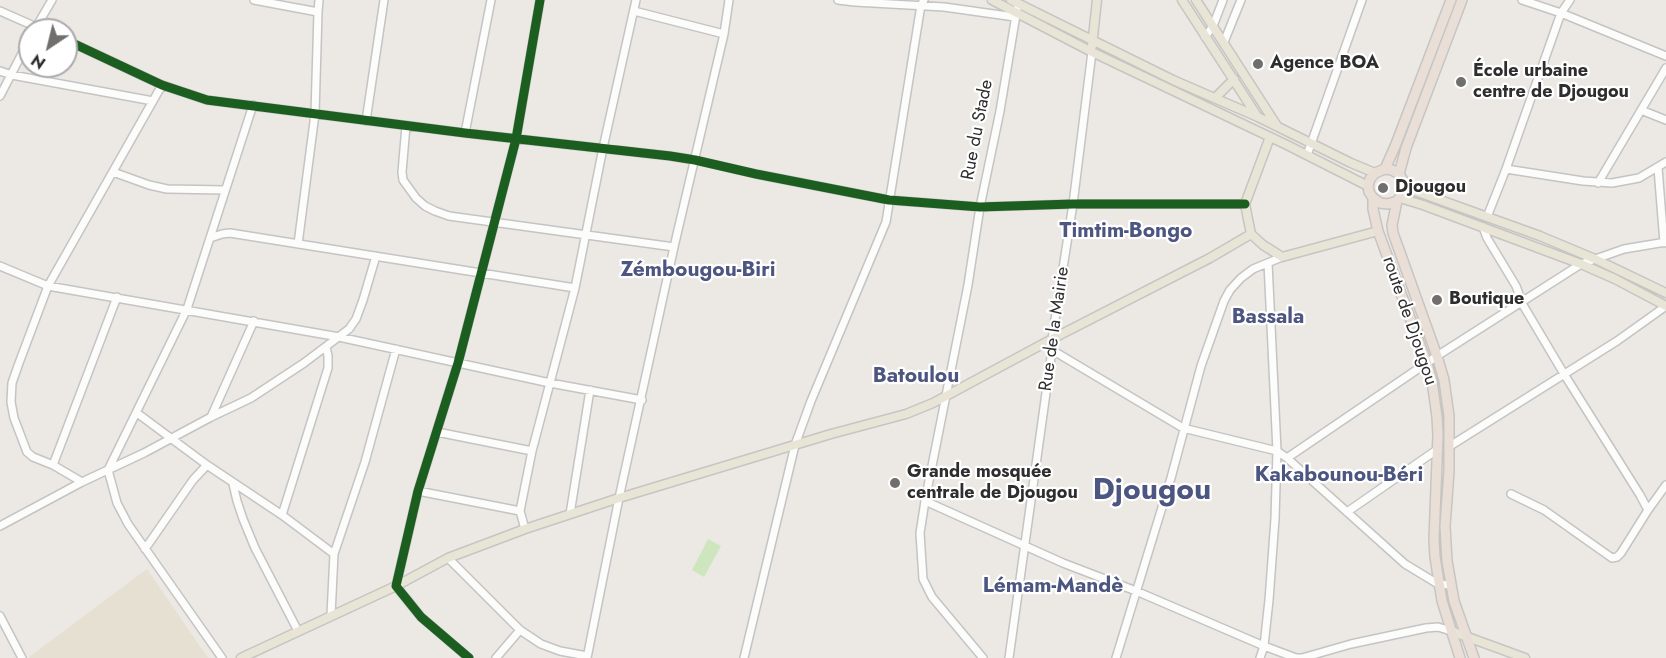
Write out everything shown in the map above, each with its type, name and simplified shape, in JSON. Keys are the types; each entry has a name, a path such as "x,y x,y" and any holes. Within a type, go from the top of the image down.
{"highway":[{"path":"1385,169 1451,0"},
{"path":"1399,174 1406,148 1462,0"},
{"path":"1398,200 1388,204 1380,203 1373,198 1368,186 1375,172 1385,169 1392,170 1402,178 1404,187 1398,200 1392,225 1393,233 1437,356 1448,401 1450,446 1446,526 1447,561 1457,609 1474,658"},
{"name":"route de Djougou","path":"1373,198 1372,209 1378,231 1427,364 1435,402 1437,449 1434,539 1438,584 1461,658"}],"main road":[{"path":"992,0 1015,7 1092,41 1258,117 1351,163 1375,172"},
{"name":"Rue de la Mairie","path":"1092,52 1097,0"},
{"path":"1182,0 1270,137"},
{"path":"1196,0 1277,127"},
{"path":"1015,7 1092,52 1307,154 1368,186"},
{"path":"1215,98 1234,79"},
{"path":"1270,137 1245,204 1251,234 1282,257 1378,231"},
{"path":"1404,187 1540,236 1666,293"},
{"path":"1398,200 1483,227 1581,264 1666,306"},
{"path":"241,658 396,586 448,558 525,529 619,498 906,414 933,403 1210,258 1251,234"},
{"path":"1451,631 1525,658"}],"street":[{"path":"43,18 52,0"},
{"path":"254,0 318,12"},
{"path":"298,244 315,114 320,0"},
{"path":"366,121 384,0"},
{"path":"465,134 491,0"},
{"path":"469,658 421,617 396,586 418,491 458,363 516,139 540,0"},
{"path":"525,529 520,510 532,451 587,236 603,148 636,0"},
{"path":"448,558 520,630 541,644 587,657 619,498 724,34 729,0"},
{"path":"838,0 1015,7"},
{"path":"1205,37 1213,26 1223,0"},
{"path":"1224,42 1241,0"},
{"path":"1307,154 1362,0"},
{"path":"1522,0 1561,13 1666,56"},
{"path":"1487,217 1561,13 1570,0"},
{"path":"744,658 795,445 811,401 886,222 923,2"},
{"name":"Rue du Stade","path":"983,658 932,597 923,579 920,533 1000,111 1015,7"},
{"path":"0,12 18,20"},
{"path":"634,12 724,34"},
{"path":"78,46 162,85 207,100 465,134 695,160 889,200 980,207 1073,204 1245,204"},
{"name":"Rue de la Mairie","path":"1009,658 1052,339 1073,204 1092,52"},
{"path":"0,96 18,63"},
{"path":"1598,183 1666,68"},
{"path":"0,71 153,101"},
{"path":"82,482 27,452 14,418 11,402 12,383 48,286 162,85"},
{"path":"222,658 128,524 117,503 108,470 187,309 253,105"},
{"path":"1641,110 1666,120"},
{"path":"406,126 403,180 425,206 449,216 674,247"},
{"path":"1506,169 1598,183 1625,182 1639,178 1666,162"},
{"path":"1287,458 1437,356 1581,264 1624,249 1665,243 1658,168"},
{"path":"112,172 167,189 225,190"},
{"path":"1483,227 1564,374 1648,510"},
{"path":"210,238 230,233 575,288"},
{"path":"0,526 82,482 251,398 326,347 349,329 356,319 376,256"},
{"path":"1116,658 1201,366 1224,301 1241,278 1253,269 1282,257"},
{"path":"1260,658 1264,646 1275,519 1278,451 1268,263"},
{"path":"0,266 48,286 339,337 550,383 642,400"},
{"path":"53,465 117,297"},
{"path":"1450,446 1617,341 1666,306"},
{"path":"211,417 254,321"},
{"path":"282,515 328,368 326,347"},
{"path":"331,615 334,554 365,462 396,349"},
{"path":"1052,350 1183,428 1278,451 1405,564 1438,584 1451,585"},
{"path":"570,514 590,390"},
{"path":"136,413 334,554"},
{"path":"437,432 532,451"},
{"path":"1347,512 1437,449"},
{"path":"145,549 193,480 207,465"},
{"path":"233,484 240,510 255,548 298,631"},
{"path":"1511,494 1544,510 1612,558 1621,553 1666,485"},
{"path":"418,491 520,510"},
{"path":"925,501 1063,563 1296,658 1426,628 1438,627 1451,631"},
{"path":"0,616 22,658"},
{"path":"496,658 520,630"},
{"path":"1329,650 1333,658"}],"shaded area":[{"path":"147,569 208,658 29,658 29,657"}],"green space":[{"path":"708,539 721,546 704,577 692,570"}],"cycle path":[{"path":"469,658 421,617 396,586 418,491 458,363 516,139 540,0"},
{"path":"78,46 162,85 207,100 670,156 889,200 980,207 1073,204 1245,204"}],"place":[{"name":"Agence BOA","path":"1258,64"},
{"name":"École urbaine centre de Djougou","path":"1461,82"},
{"name":"Djougou","path":"1383,188"},
{"name":"Boutique","path":"1437,300"},
{"name":"Grande mosquée centrale de Djougou","path":"895,483"}],"district":[{"name":"Timtim-Bongo","path":"1126,232"},
{"name":"Zémbougou-Biri","path":"698,271"},
{"name":"Bassala","path":"1268,318"},
{"name":"Batoulou","path":"916,377"},
{"name":"Kakabounou-Béri","path":"1339,476"},
{"name":"Djougou","path":"1152,492"},
{"name":"Lémam-Mandè","path":"1053,587"}]}
